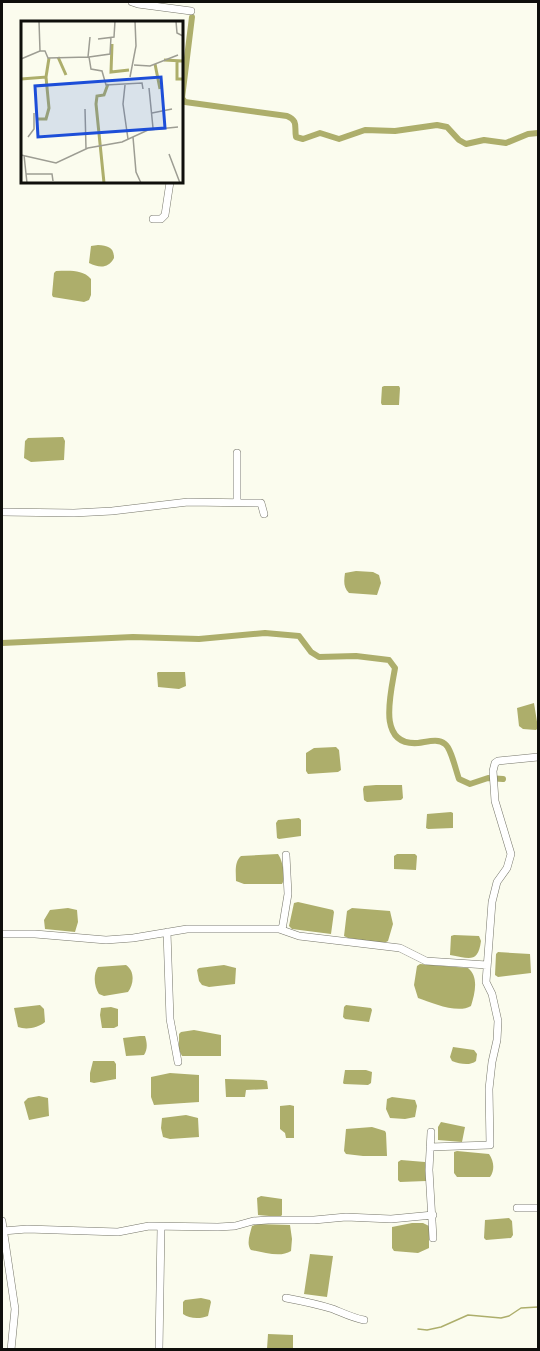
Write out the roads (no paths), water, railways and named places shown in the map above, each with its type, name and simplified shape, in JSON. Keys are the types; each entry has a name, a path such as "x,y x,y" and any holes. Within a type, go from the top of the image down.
{"street":[{"path":"132,2 192,11"},
{"path":"153,219 161,219 165,215 170,183"},
{"path":"237,453 237,502"},
{"path":"2,512 112,512 188,502 237,502 261,503 264,514"},
{"path":"430,1147 490,1145 489,1089 498,1022 492,994 486,982 487,965 494,890 507,868 511,854 497,811 493,771 498,761 538,757"},
{"path":"282,930 288,894 286,855"},
{"path":"2,934 35,934 106,940 187,929 282,930 299,936 400,948 426,961 487,965"},
{"path":"168,932 170,1019 178,1062"},
{"path":"431,1132 429,1170 433,1238"},
{"path":"517,1208 538,1208"},
{"path":"3,1231 27,1229 118,1232 149,1226 235,1226 268,1220 346,1217 391,1219 433,1215"},
{"path":"2,1221 5,1259 15,1309 11,1350"},
{"path":"159,1350 161,1227"},
{"path":"286,1298 332,1309 364,1320"}],"waterway":[{"path":"183,90 192,17"},
{"path":"183,99 185,102 287,116 295,122 296,137 303,139 320,133 339,139 365,130 395,131 437,125 447,127 466,144 484,140 506,143 528,134 538,133"},
{"path":"2,643 133,637 199,639 265,633 299,636 311,652 319,657 356,656 389,660 395,668 389,716 396,736 405,742 442,742 447,746 459,779 470,784 488,778 503,779"},
{"path":"418,1329 441,1327 468,1315 501,1318 521,1308 538,1307"}]}
